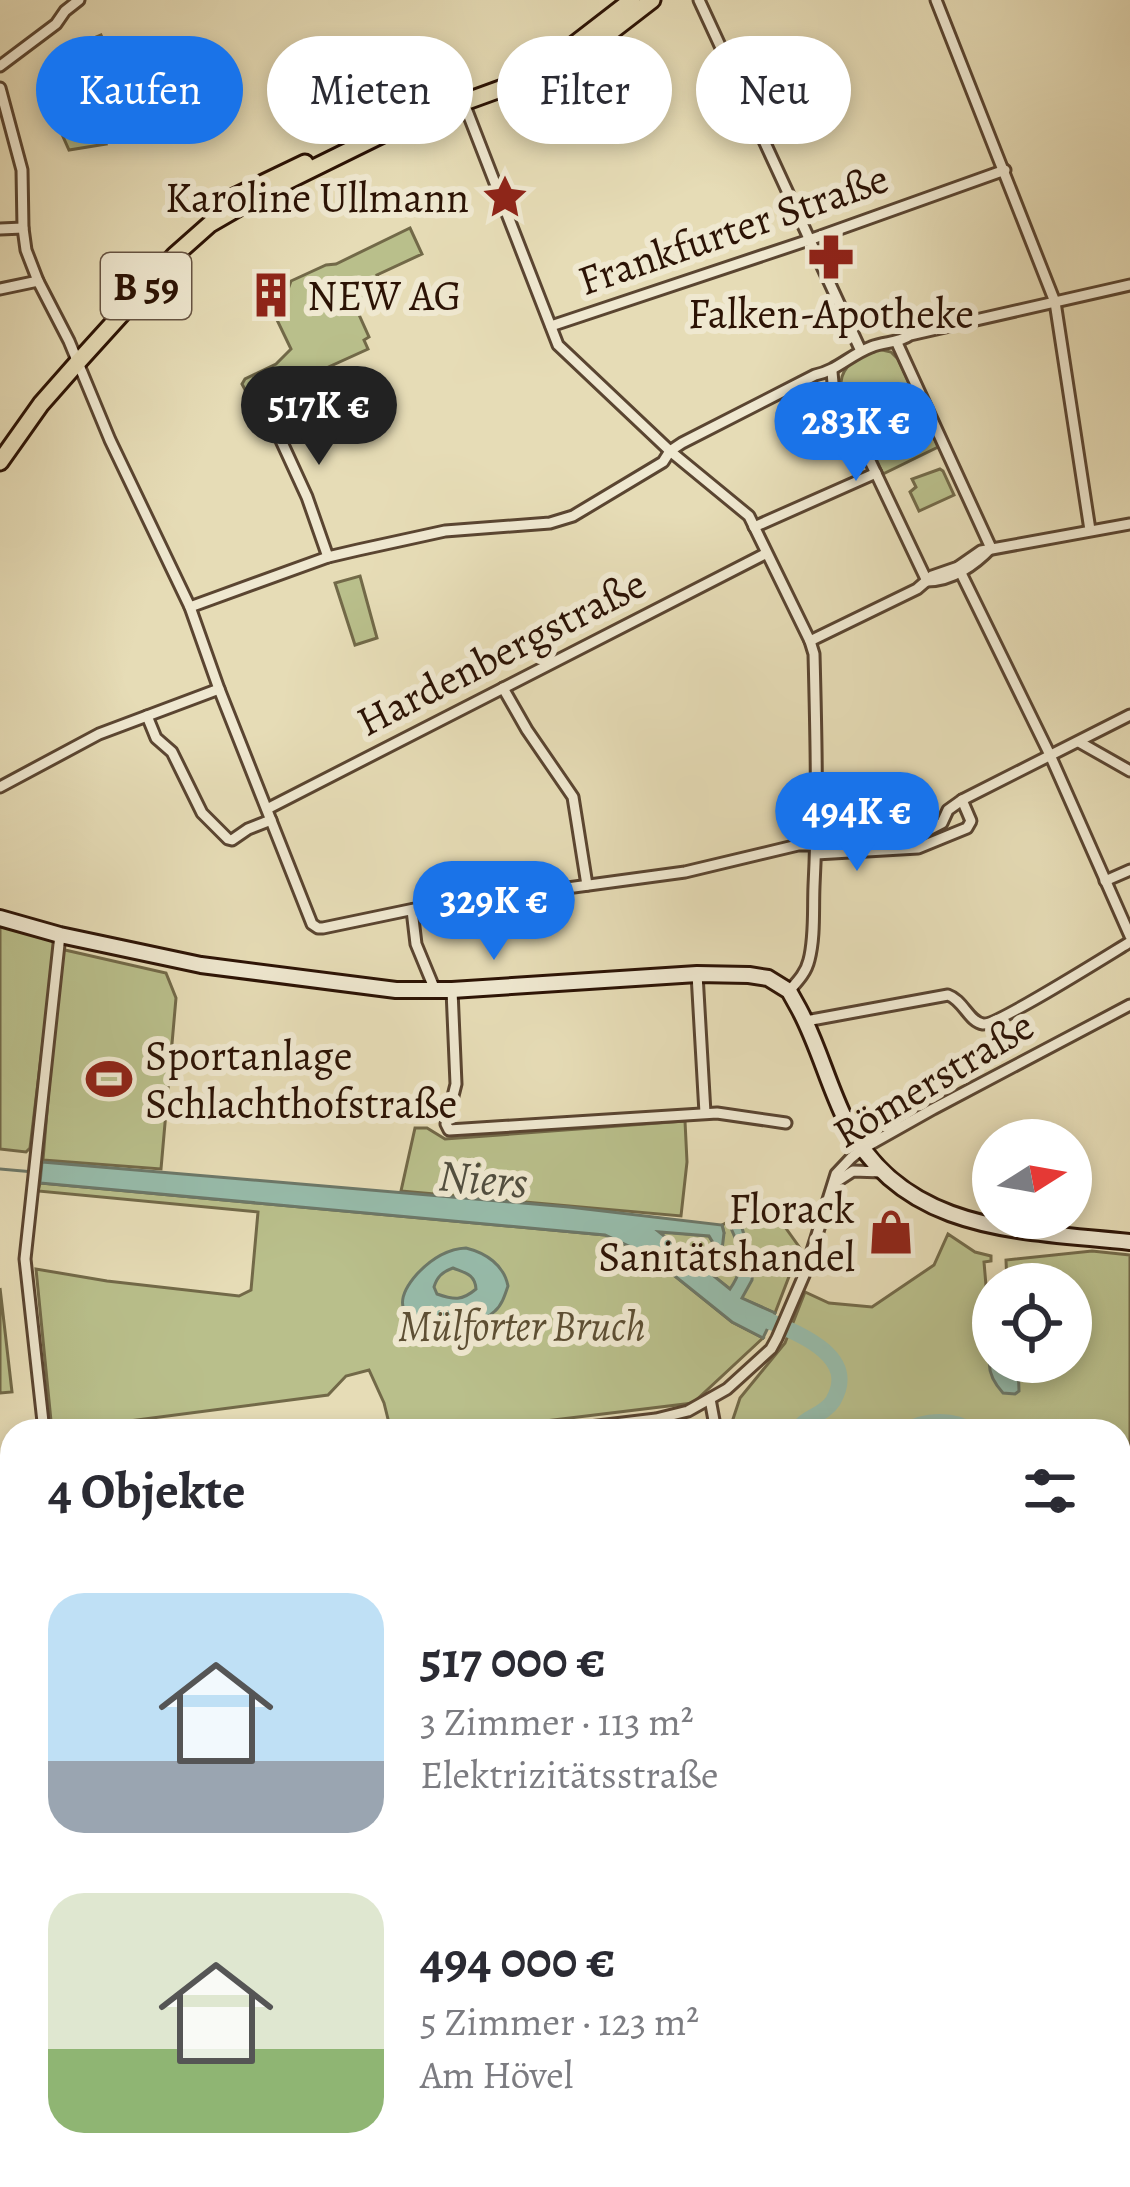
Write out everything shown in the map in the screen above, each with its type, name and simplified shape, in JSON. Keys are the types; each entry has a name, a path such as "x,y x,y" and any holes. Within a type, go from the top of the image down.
{"main road":[{"name":"B 59","path":"473,92 557,56 632,0"},
{"name":"B 59","path":"473,93 569,64 651,0"},
{"name":"B 59","path":"0,446 35,396 210,224 363,144"},
{"name":"B 59","path":"0,462 75,357"},
{"path":"0,918 202,965 396,990 697,974 768,978 789,991 847,1123 883,1172 939,1211 967,1222 1130,1242"}],"street":[{"path":"56,0 65,10"},
{"path":"0,65 56,24 79,0"},
{"path":"699,0 861,351"},
{"path":"936,0 1055,302 1090,530"},
{"path":"0,88 22,170 26,250 190,607 312,924 318,928 412,910 685,872 798,845 918,848 967,828 971,821 962,800"},
{"path":"473,128 558,345 670,451 749,516 810,641 814,654 816,849 810,958 789,991"},
{"name":"Frankfurter Straße","path":"551,326 1005,170"},
{"path":"0,229 23,228"},
{"path":"0,289 38,281"},
{"path":"190,607 328,557 445,531 550,524 573,516 663,462 670,451 815,375 832,372 861,351 898,343 910,334 1130,286"},
{"path":"898,343 991,548"},
{"path":"832,372 927,580 933,582 960,569 981,550 1130,524"},
{"path":"262,399 307,497 328,557"},
{"path":"754,526 876,473"},
{"name":"Hardenbergstraße","path":"147,716 156,738 172,752 202,813 232,840 269,814 503,688 766,554"},
{"path":"806,1021 948,995 985,1024 1130,939 1050,755 960,569"},
{"path":"810,641 927,580"},
{"path":"503,688 573,797 587,886"},
{"path":"0,787 74,746 220,689"},
{"path":"892,849 942,823 948,810 962,800 1130,715"},
{"path":"1079,742 1130,770"},
{"path":"1106,881 1130,870"},
{"path":"412,910 416,944 443,990 457,1071 448,1130 706,1113 786,1123"},
{"path":"43,1419 25,1259 60,934"},
{"path":"697,974 706,1113"},
{"name":"Römerstraße","path":"656,1419 688,1411 710,1399 771,1349 805,1273 836,1174 862,1149 1130,1005"},
{"path":"832,1186 854,1172 883,1172"},
{"path":"710,1399 714,1419"}],"green space":[{"path":"66,144 106,144 69,150"},
{"path":"410,228 422,254 377,275 385,295 356,308 369,337 364,340 368,349 302,379 298,371 248,395 242,384 245,379 276,364 291,349 277,320 291,281"},
{"path":"878,349 898,359 938,447 883,474 841,382 849,365"},
{"path":"940,469 954,495 919,511 910,492 916,487 912,479"},
{"path":"360,576 377,638 355,645 335,583"},
{"path":"0,921 56,934 26,1152 0,1149"},
{"name":"Sportanlage Schlachthofstraße","path":"65,950 166,973 176,998 161,1169 43,1160 60,953"},
{"path":"685,1121 687,1162 681,1216 401,1191 415,1128 427,1128 445,1139"},
{"name":"Mülforter Bruch","path":"40,1183 605,1235 650,1256 732,1322 763,1338 693,1403 561,1419 388,1419 369,1370 346,1376 328,1395 144,1419 51,1419 36,1269 239,1296 251,1290 258,1212 38,1191"},
{"path":"767,1202 800,1248 775,1313 741,1298 657,1231 709,1236 715,1246 724,1233 722,1225"},
{"path":"948,1234 975,1252 991,1256 991,1261 972,1263 972,1383 1092,1383 1092,1263 1006,1260 1092,1251 1130,1255 1130,1419 733,1419 740,1398 785,1343 805,1292 829,1303 872,1307 934,1265"},
{"path":"0,1288 12,1392 0,1393"}],"shaded area":[{"path":"42,1162 569,1207 722,1225 722,1250 709,1236 659,1232 730,1289 741,1258 730,1226 740,1221 753,1266 752,1280 742,1298 775,1313 763,1338 732,1322 650,1256 605,1235 40,1183"},
{"path":"459,1249 480,1253 503,1272 508,1286 500,1306 482,1320 464,1325 426,1325 412,1319 403,1308 404,1294 417,1274 439,1256","holes":["453,1268 471,1277 476,1289 458,1298 437,1294 438,1278"]},
{"path":"1019,1383 1019,1391 1003,1393 996,1384"}],"waterway":[{"name":"Niers","path":"0,1169 34,1172"},
{"name":"Niers","path":"753,1314 816,1344 837,1368 839,1384 833,1401 809,1419"}],"place":[{"name":"Karoline Ullmann","path":"505,197"},
{"name":"Falken-Apotheke","path":"831,257"},
{"name":"NEW AG","path":"271,295"},
{"name":"Sportanlage Schlachthofstraße","path":"109,1079"},
{"name":"Florack Sanitätshandel","path":"891,1232"}]}
